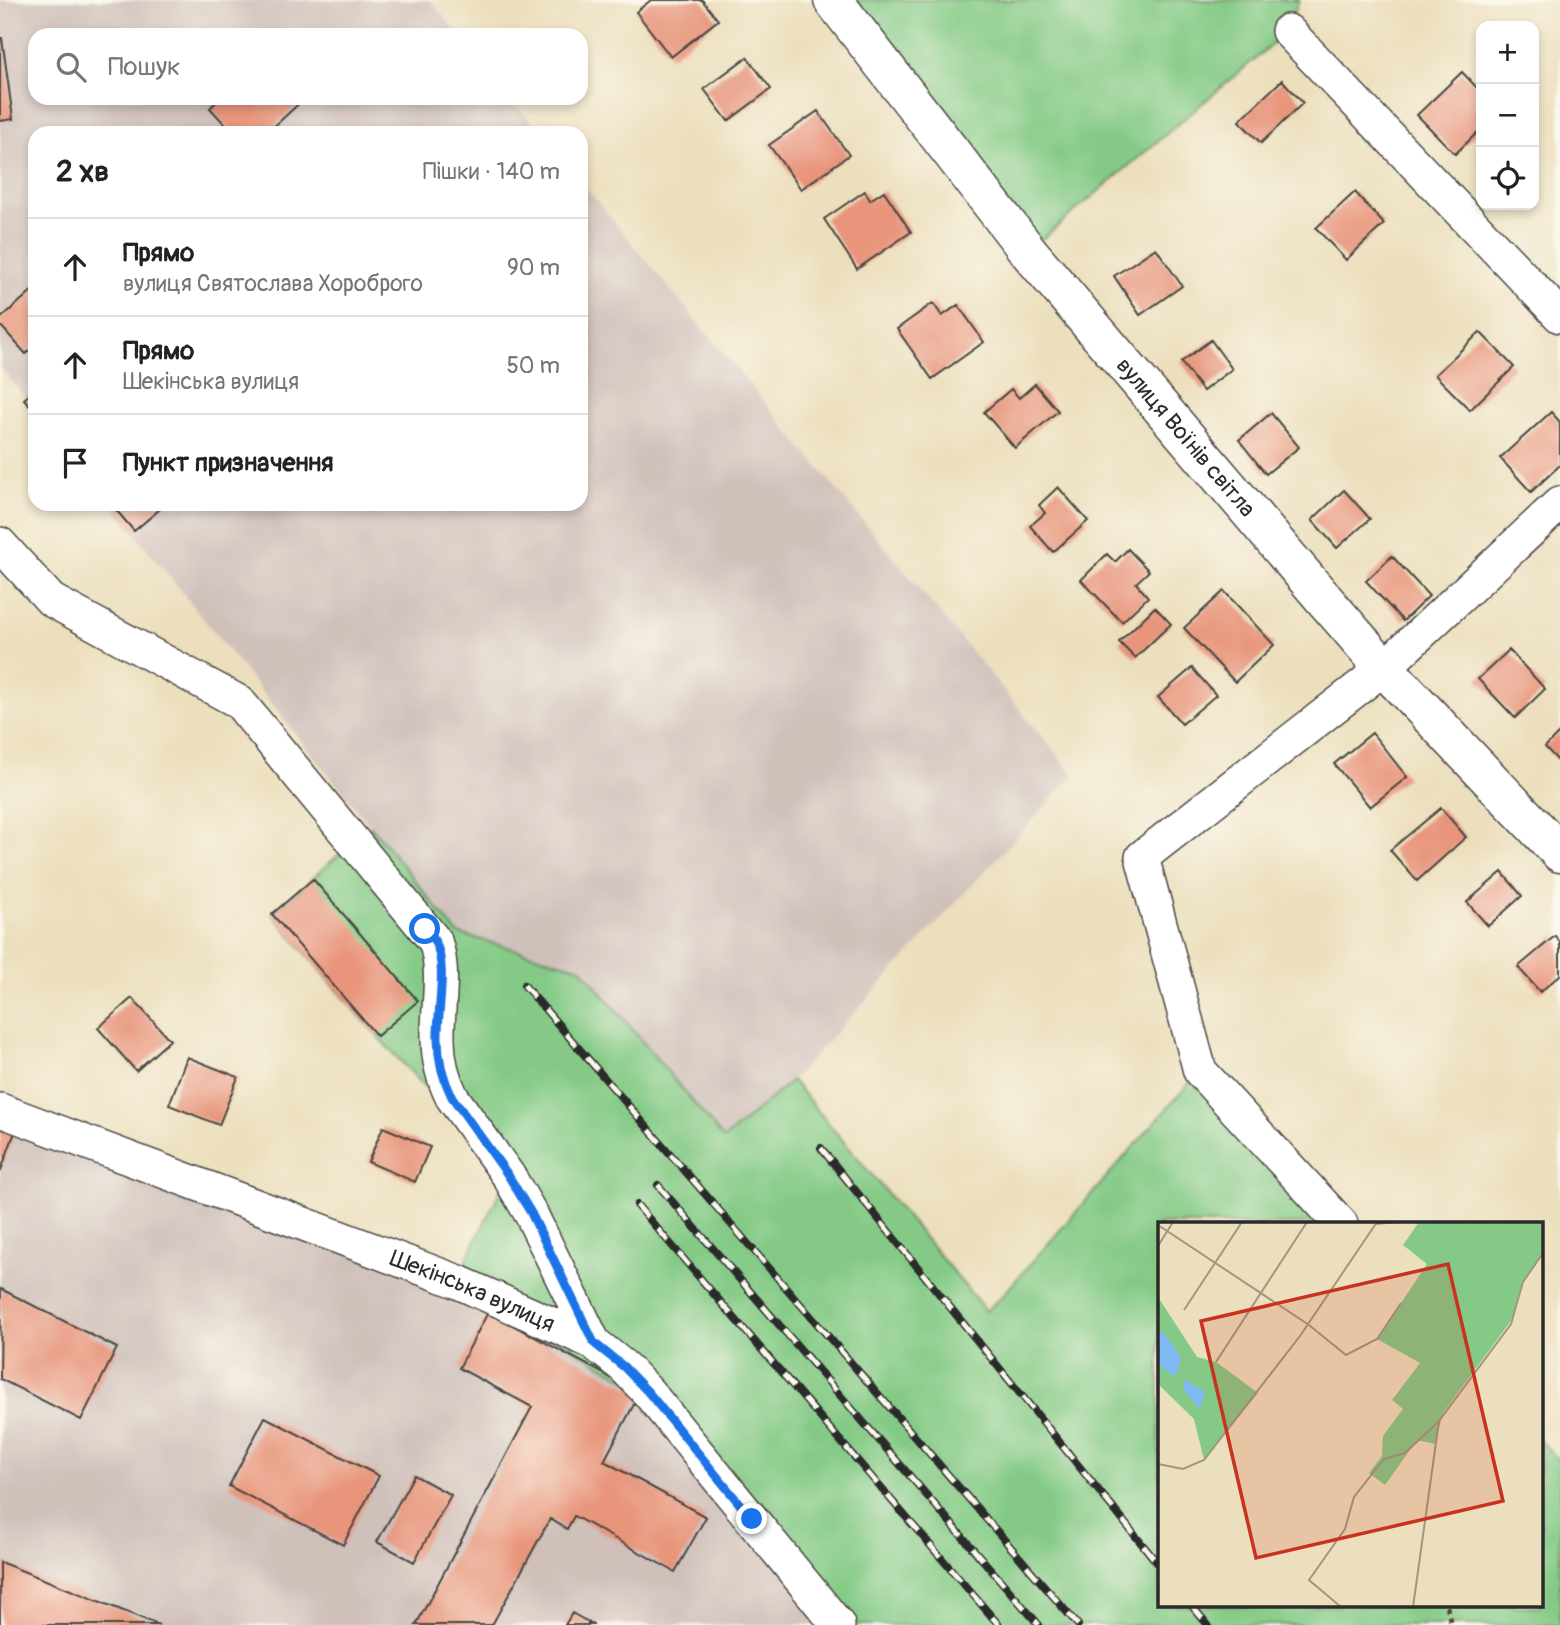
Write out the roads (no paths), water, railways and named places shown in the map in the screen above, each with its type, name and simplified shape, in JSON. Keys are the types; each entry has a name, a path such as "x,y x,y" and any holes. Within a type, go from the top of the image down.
{"street":[{"name":"вулиця Воїнів світла","path":"833,0 1028,251 1323,598 1384,668 1560,853"},
{"path":"1288,31 1560,316"},
{"path":"1339,1222 1200,1071 1142,857 1384,668 1560,503"},
{"path":"0,544 51,600 239,702 435,941 441,965 439,1053 446,1083 452,1097 508,1175 531,1213 594,1343"},
{"name":"Шекінська вулиця","path":"0,1110 456,1281 594,1343 617,1361 648,1392 838,1625"}],"railway":[{"path":"524,985 1078,1625"},
{"path":"821,1148 1158,1564"},
{"path":"658,1185 1039,1625"},
{"path":"637,1205 999,1625"},
{"path":"1194,1608 1208,1625"}]}
